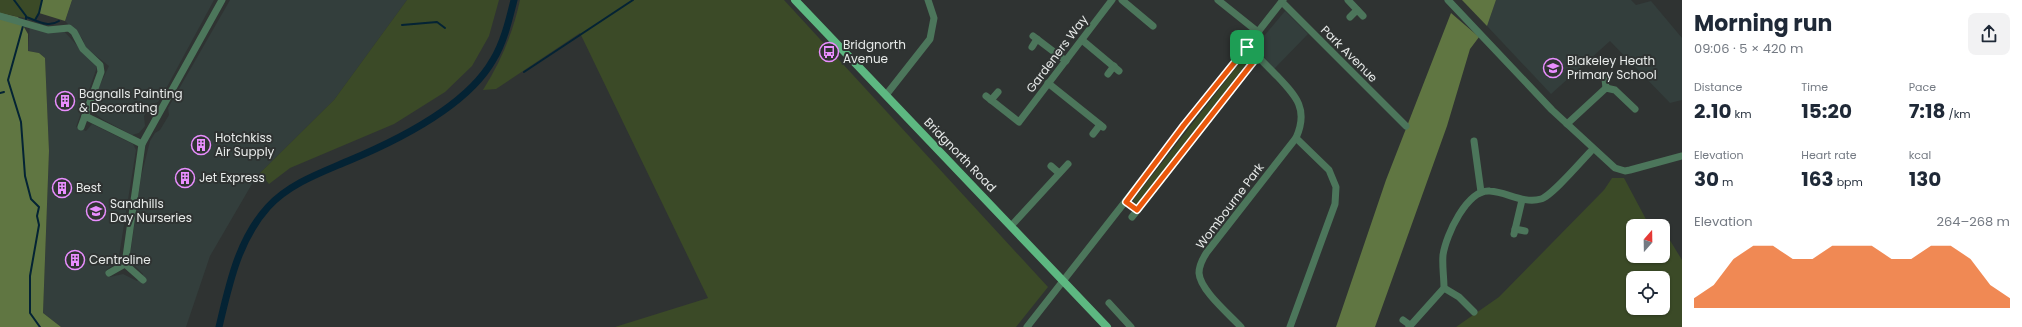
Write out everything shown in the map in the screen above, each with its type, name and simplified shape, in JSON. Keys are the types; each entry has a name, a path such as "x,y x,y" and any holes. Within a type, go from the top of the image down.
{"main road":[{"name":"Bridgnorth Road","path":"795,0 1107,327"}],"street":[{"path":"125,264 142,144 222,0"},
{"path":"886,95 930,39 934,18 928,0"},
{"name":"Gardeners Way","path":"998,92 989,98 1019,122 1112,0"},
{"path":"1122,0 1153,26"},
{"path":"1218,0 1258,32"},
{"path":"1348,0 1363,16"},
{"path":"1448,0 1567,124 1615,168 1625,171 1682,156"},
{"path":"1027,327 1282,1"},
{"name":"Park Avenue","path":"1282,1 1403,124 1406,115"},
{"path":"1350,17 1357,10"},
{"path":"0,16 48,30 69,28 74,32 84,49 102,68 81,127"},
{"path":"1032,46 1035,38 1066,61"},
{"path":"1082,40 1117,69 1108,74"},
{"name":"Wombourne Park","path":"1241,327 1203,286 1199,271 1200,264 1207,252 1296,138 1302,122 1298,100 1258,56 1247,47"},
{"path":"1132,217 1258,56"},
{"path":"1605,79 1606,88"},
{"path":"1048,83 1102,126 1093,134"},
{"path":"1567,124 1606,88"},
{"path":"1606,88 1615,90 1635,109"},
{"path":"85,116 142,144"},
{"path":"1290,327 1335,204 1336,187 1329,170 1296,138"},
{"path":"1474,141 1481,192"},
{"path":"1403,320 1410,326 1444,288 1443,256 1447,241 1465,204 1481,192 1497,192 1522,200 1542,199 1551,192 1593,149"},
{"path":"1012,226 1068,164"},
{"path":"1051,166 1059,173"},
{"path":"1522,200 1514,231 1525,231"},
{"path":"1126,202 1137,210"},
{"path":"109,273 125,264"},
{"path":"125,264 143,280"},
{"path":"1444,288 1459,298 1474,312"},
{"path":"1109,303 1131,327"}],"shaded area":[{"path":"72,0 214,0 162,96 158,102 152,104 144,116 145,126 139,133 132,135 102,119 96,114 95,108 100,95 96,93 109,66 86,48 82,38 65,21"},
{"path":"230,0 407,0 334,100 256,177 210,256 186,327 61,327 43,313 49,151 45,58 39,53 28,51 30,24 61,28 97,67 76,127 86,131 92,124 133,144 136,150 119,256 115,264 106,270 110,277 123,274 137,281 143,274 133,264 130,256 141,177 150,141 155,133 160,130 169,115 168,108"},
{"name":"Blakeley Heath Primary School","path":"1496,0 1631,0 1636,5 1651,1 1682,38 1682,100 1670,103 1610,41 1551,94 1487,26"},
{"path":"1285,11 1308,34 1274,69 1255,47"}],"green space":[{"path":"0,0 42,0 39,13 35,20 0,13"},
{"path":"42,0 72,0 65,21 39,13"},
{"path":"407,0 499,0 489,36 472,66 445,92 394,124 290,168 269,184 260,173 334,100"},
{"path":"520,0 784,0 1048,287 1016,327 615,327 708,298 580,33 496,89 483,90 506,46 514,24"},
{"path":"1462,0 1496,0 1487,26"},
{"path":"0,13 18,17 28,34 28,51 39,53 45,58 49,151 43,313 61,327 0,327"},
{"path":"1451,13 1479,37 1470,49 1447,126 1375,327 1336,327 1386,180"},
{"path":"1245,56 1248,56 1250,59 1139,204 1135,204 1133,200"},
{"path":"1612,178 1624,178 1646,219 1626,219 1626,263 1670,263 1670,240 1682,260 1682,327 1456,327 1499,297 1604,190"}],"waterway":[{"path":"14,0 26,16 26,19"},
{"path":"35,20 39,13 42,0"},
{"path":"219,327 231,279 242,248 249,234 268,207 285,192 305,180 367,153 429,120 466,92 481,77 497,53 506,31 514,0"},
{"path":"524,72 633,0"},
{"path":"26,17 47,24 59,21"},
{"path":"402,25 437,22 445,28"},
{"path":"23,26 8,80 21,122 25,176 31,199 39,207 37,216 39,225 30,276 30,313 40,327"},
{"path":"0,93 4,92"}],"place":[{"name":"Bridgnorth Avenue","path":"829,52"},
{"name":"Blakeley Heath Primary School","path":"1553,68"},
{"name":"Bagnalls Painting & Decorating","path":"65,101"},
{"name":"Hotchkiss Air Supply","path":"201,145"},
{"name":"Jet Express","path":"185,178"},
{"name":"Best","path":"62,188"},
{"name":"Sandhills Day Nurseries","path":"96,211"},
{"name":"Centreline","path":"75,260"}],"route":[{"path":"1247,47 1258,56 1137,210 1126,202 1184,125 1247,47"}]}
